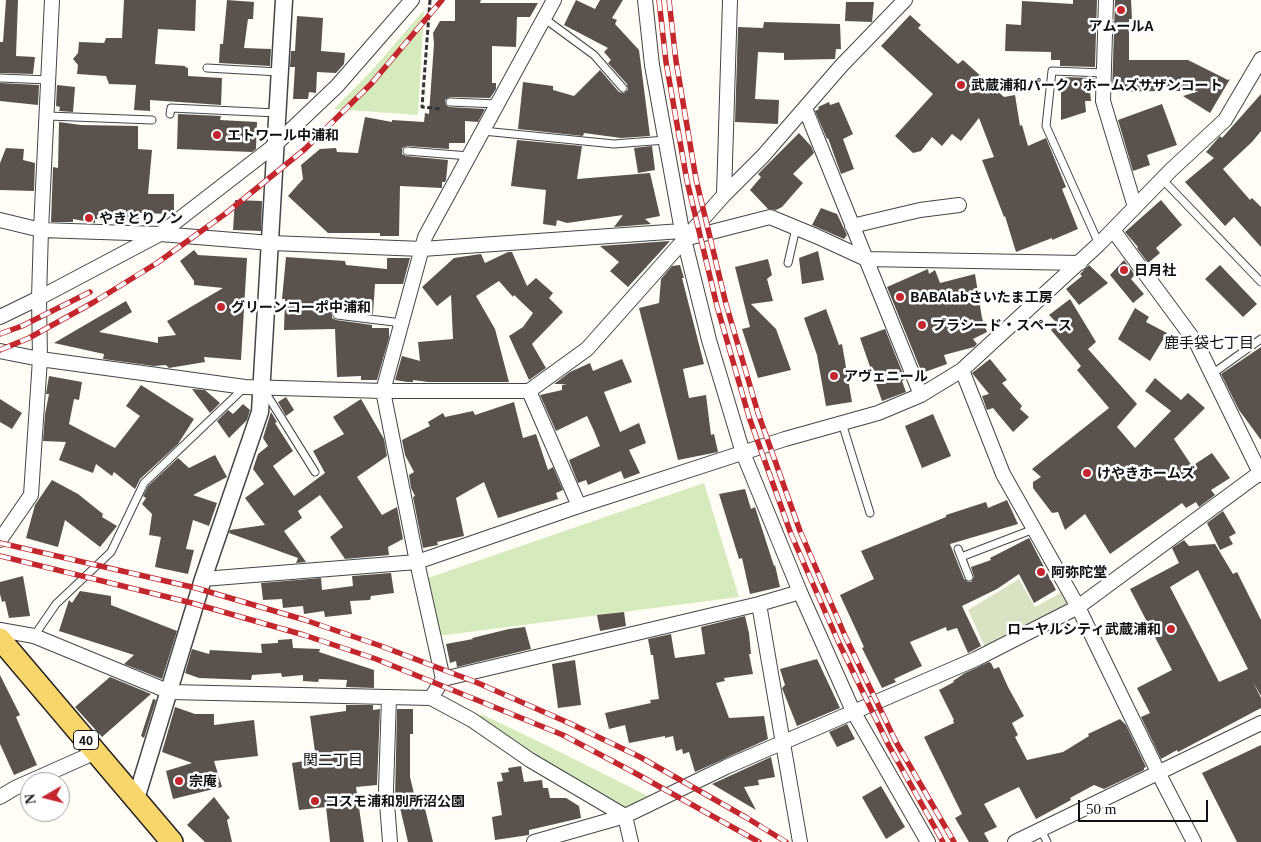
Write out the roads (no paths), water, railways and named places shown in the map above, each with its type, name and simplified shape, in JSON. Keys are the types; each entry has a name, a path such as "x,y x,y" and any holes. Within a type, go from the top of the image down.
{"main road":[{"name":"40","path":"0,639 172,842"}],"street":[{"path":"0,540 31,495 40,359 41,230 48,116 52,0"},
{"path":"136,799 203,579 260,412 284,0"},
{"path":"0,317 160,234 275,145 337,86 412,0"},
{"path":"443,679 417,562 383,391 425,237 554,0"},
{"path":"645,0 652,65 683,235 709,340 743,453 800,592 853,711 928,842"},
{"path":"724,195 730,0"},
{"path":"0,351 40,359 245,387 383,391 529,392 587,348 683,235 763,156 842,65 905,0"},
{"path":"1106,0 1104,101 1135,207"},
{"path":"203,579 417,562 579,506 743,453 878,413 921,396 962,370 1080,263 1162,180 1225,120 1261,59"},
{"path":"805,108 921,396"},
{"path":"852,226 920,210 959,205"},
{"path":"0,220 41,230 160,234 270,243 422,249 683,235 770,218 866,259 1080,263"},
{"path":"534,842 625,816 784,741 976,659 1078,607 1261,473 1197,344 1113,230"},
{"path":"962,370 1002,474 1078,607 1194,842"},
{"path":"529,392 579,506"},
{"path":"431,698 443,679 758,604 800,592"},
{"path":"758,604 784,741 800,842"},
{"path":"0,630 34,636 170,692 431,698 472,720 530,760 625,816 631,842"},
{"path":"389,697 386,790 390,842"},
{"path":"1015,842 1044,836 1159,773 1261,722"},
{"path":"0,797 15,788 96,752"}],"lane":[{"path":"545,18 594,55 624,88"},
{"path":"207,68 279,72"},
{"path":"1099,244 1046,126 1052,71 1104,73"},
{"path":"0,78 49,80"},
{"path":"449,106 498,104"},
{"path":"170,114 171,108 277,113"},
{"path":"48,116 152,120"},
{"path":"483,131 614,144 666,140"},
{"path":"407,151 470,156"},
{"path":"1162,180 1261,282"},
{"path":"788,263 796,228"},
{"path":"337,316 402,323"},
{"path":"1212,374 1261,339"},
{"path":"34,636 56,604 111,552 144,483 245,387"},
{"path":"262,387 315,472"},
{"path":"842,423 870,513"},
{"path":"961,557 1034,528"},
{"path":"958,548 969,577"}],"railway":[{"path":"0,350 29,338 94,302 157,263 225,214 305,149 371,84 442,0"},
{"path":"659,0 666,62 687,181 717,306 749,417 791,534 838,641 889,746 943,842"},
{"path":"669,0 676,61 696,179 726,304 758,413 800,531 846,638 896,742 954,842"},
{"path":"0,334 22,326 90,292"},
{"path":"0,543 196,588 305,620 381,646 478,683 640,757 786,842"},
{"path":"0,556 192,603 304,635 376,659 563,735 759,842"}],"place":[{"name":"アムールA","path":"1121,10"},
{"name":"武蔵浦和パーク・ホームズサザンコート","path":"961,85"},
{"name":"エトワール中浦和","path":"217,135"},
{"name":"やきとりノン","path":"89,218"},
{"name":"日月社","path":"1124,270"},
{"name":"BABAlabさいたま工房","path":"900,297"},
{"name":"グリーンコーポ中浦和","path":"221,307"},
{"name":"プラシード・スペース","path":"922,325"},
{"name":"アヴェニール","path":"834,376"},
{"name":"けやきホームズ","path":"1087,473"},
{"name":"阿弥陀堂","path":"1041,572"},
{"name":"ローヤルシティ武蔵浦和","path":"1171,629"},
{"name":"宗庵","path":"179,781"},
{"name":"コスモ浦和別所沼公園","path":"315,801"}],"district":[{"name":"鹿手袋七丁目","path":"1209,342"},
{"name":"関二丁目","path":"333,759"}]}
